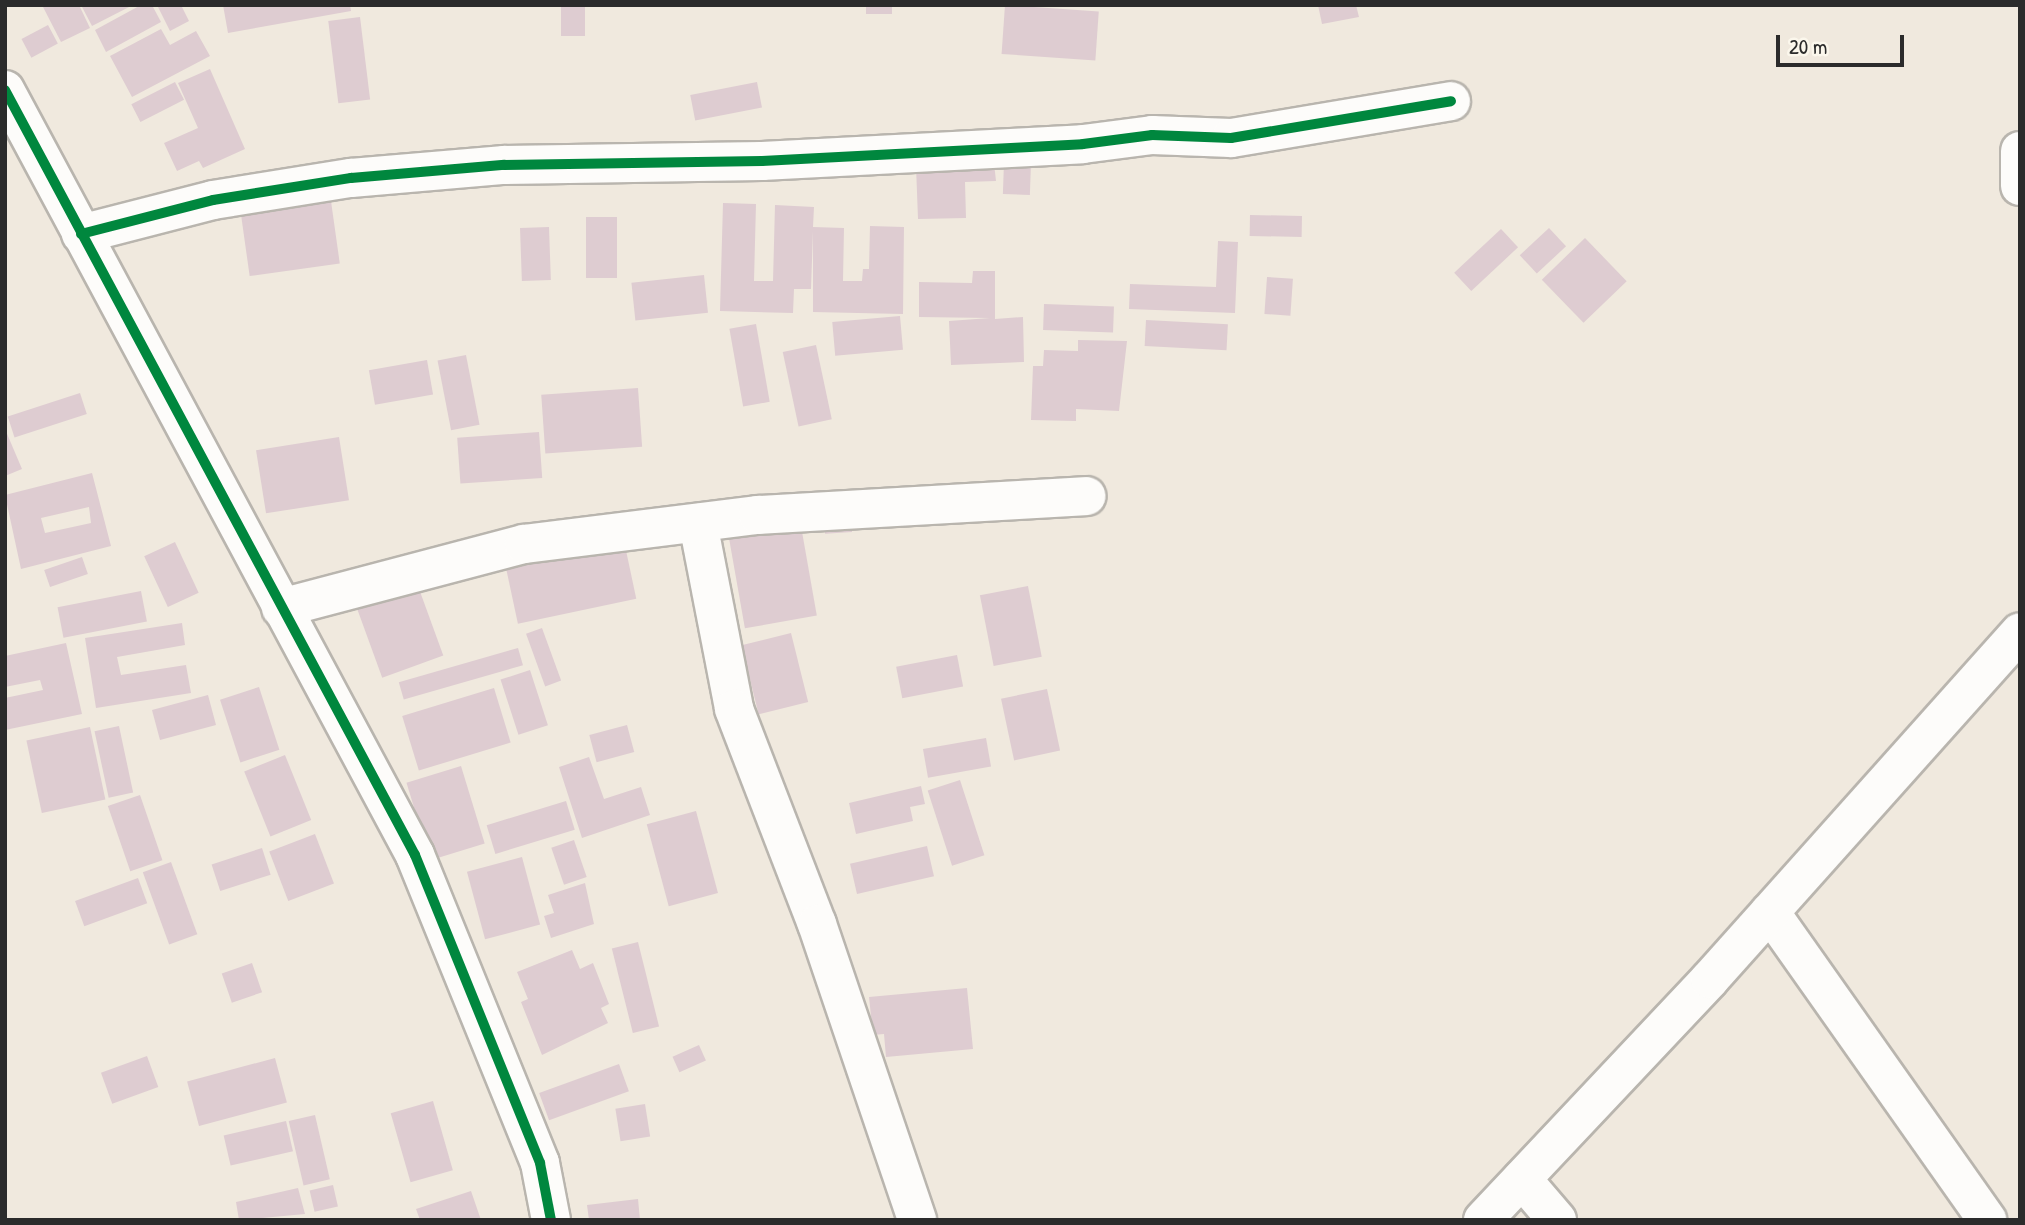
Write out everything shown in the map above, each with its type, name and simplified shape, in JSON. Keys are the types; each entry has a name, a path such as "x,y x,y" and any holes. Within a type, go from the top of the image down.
{"street":[{"path":"5,90 415,856 540,1163 551,1220"},
{"path":"81,234 213,200 351,178 504,165 762,161 1152,135 1231,138 1451,101"},
{"path":"2020,151 2020,186"},
{"path":"281,608 524,544 698,523 1086,495"},
{"path":"698,523 734,709 817,924 917,1220"},
{"path":"1483,1220 1770,912 2020,632"},
{"path":"1770,912 1987,1220"},
{"path":"1522,1179 1558,1220"}],"building":[{"path":"42,5 79,5 90,28 61,42"},
{"path":"81,5 133,5 92,26"},
{"path":"141,5 152,5 161,22 106,52 95,30"},
{"path":"157,5 181,5 189,21 170,31"},
{"path":"223,5 350,5 351,11 228,33"},
{"path":"561,5 585,5 585,36 561,36"},
{"path":"866,5 892,5 892,14 866,14"},
{"path":"1005,5 1099,12 1095,60 1002,54"},
{"path":"1318,5 1356,5 1359,17 1322,24"},
{"path":"360,17 370,99 338,103 328,21"},
{"path":"48,25 58,44 31,58 22,39"},
{"path":"161,29 170,45 196,31 210,56 132,97 110,56"},
{"path":"210,69 245,149 203,168 199,161 177,171 164,143 198,128 178,83"},
{"path":"175,82 184,100 140,122 131,104"},
{"path":"757,82 762,108 695,120 690,95"},
{"path":"1004,162 1031,163 1030,195 1003,194"},
{"path":"994,163 996,181 965,182 966,218 918,219 916,166"},
{"path":"331,201 340,263 250,276 241,214"},
{"path":"723,203 756,204 754,281 773,281 775,205 814,207 813,227 844,228 843,281 862,281 863,269 869,269 870,226 904,227 903,314 813,312 813,231 811,289 794,289 793,313 720,311"},
{"path":"1250,215 1302,216 1302,237 1250,236"},
{"path":"586,217 617,217 617,278 586,278"},
{"path":"549,227 551,280 522,281 520,228"},
{"path":"1549,228 1566,246 1537,274 1520,255"},
{"path":"1501,229 1518,247 1471,291 1454,273"},
{"path":"1585,238 1627,281 1584,323 1542,280"},
{"path":"1218,241 1238,242 1235,313 1129,309 1130,284 1216,287"},
{"path":"973,271 995,271 995,319 1023,317 1024,362 951,365 949,321 990,318 919,317 919,282 972,283"},
{"path":"704,275 708,313 635,320 631,283"},
{"path":"1267,277 1293,279 1290,316 1264,314"},
{"path":"1044,304 1114,306 1113,332 1043,330"},
{"path":"900,316 903,350 835,356 832,322"},
{"path":"1146,320 1228,324 1227,350 1145,346"},
{"path":"756,324 770,402 743,406 729,329"},
{"path":"1078,340 1127,341 1119,411 1076,409 1076,421 1031,420 1033,366 1043,366 1044,350 1078,351"},
{"path":"816,345 832,419 799,426 783,352"},
{"path":"466,355 480,425 451,430 438,361"},
{"path":"427,360 433,394 375,405 369,370"},
{"path":"638,388 642,447 545,454 541,395"},
{"path":"80,393 87,414 15,437 8,416"},
{"path":"5,429 22,469 5,476"},
{"path":"539,432 542,478 460,484 457,438"},
{"path":"339,437 349,500 266,513 256,450"},
{"path":"92,473 111,546 21,569 5,495","holes":["89,507 91,523 45,533 41,518"]},
{"path":"851,517 852,532 825,534 824,519"},
{"path":"801,526 817,616 745,628 729,539"},
{"path":"624,541 636,599 518,624 506,566"},
{"path":"175,542 199,593 168,607 144,556"},
{"path":"82,557 88,574 50,587 44,570"},
{"path":"418,586 443,656 382,678 357,608"},
{"path":"1028,586 1042,657 994,666 980,595"},
{"path":"141,591 147,621 63,638 58,607"},
{"path":"182,623 185,645 117,657 121,675 186,665 191,693 96,708 85,638"},
{"path":"542,628 561,681 545,686 526,634"},
{"path":"791,633 808,702 759,714 742,645"},
{"path":"66,643 82,714 5,730 5,698 43,690 40,680 5,687 5,656"},
{"path":"518,648 523,665 404,699 399,682"},
{"path":"957,655 963,686 902,698 896,667"},
{"path":"530,670 548,725 518,735 501,680"},
{"path":"259,687 279,750 240,762 220,700"},
{"path":"494,688 511,743 419,771 402,716"},
{"path":"1047,689 1060,751 1014,760 1001,699"},
{"path":"208,695 216,725 160,740 152,710"},
{"path":"627,725 634,752 597,762 589,735"},
{"path":"119,726 133,793 109,798 95,731"},
{"path":"90,727 105,799 42,813 26,741"},
{"path":"986,738 991,767 928,778 923,749"},
{"path":"285,755 311,820 270,836 244,771"},
{"path":"589,757 604,799 641,787 650,815 582,838 559,767"},
{"path":"461,766 485,843 430,860 406,783"},
{"path":"960,780 984,855 952,866 928,791"},
{"path":"921,786 925,804 910,807 913,821 856,834 849,803"},
{"path":"140,795 162,860 130,871 108,806"},
{"path":"566,801 575,830 495,854 487,825"},
{"path":"696,811 718,893 669,906 647,824"},
{"path":"315,834 334,883 288,901 269,852"},
{"path":"574,840 587,877 564,885 551,848"},
{"path":"927,846 934,876 857,894 850,864"},
{"path":"262,848 271,875 220,891 212,864"},
{"path":"522,857 540,925 485,939 467,872"},
{"path":"171,862 197,934 169,945 143,872"},
{"path":"138,878 147,903 84,926 75,901"},
{"path":"585,883 594,924 551,938 544,916 554,913 548,895"},
{"path":"638,942 659,1026 633,1033 612,949"},
{"path":"572,950 580,969 593,963 609,1004 601,1008 608,1023 542,1055 521,1002 528,999 517,972"},
{"path":"252,963 262,992 232,1003 222,973"},
{"path":"967,988 973,1049 886,1057 884,1034 873,1035 869,997"},
{"path":"699,1045 706,1061 679,1072 673,1057"},
{"path":"147,1056 158,1087 112,1104 101,1073"},
{"path":"275,1058 287,1102 199,1126 187,1082"},
{"path":"619,1064 629,1091 549,1120 539,1093"},
{"path":"433,1101 453,1170 411,1182 391,1113"},
{"path":"645,1104 650,1137 621,1141 615,1109"},
{"path":"315,1115 330,1179 304,1185 289,1121"},
{"path":"286,1121 293,1151 231,1166 224,1135"},
{"path":"333,1185 338,1206 315,1212 310,1190"},
{"path":"298,1188 305,1214 239,1220 236,1202"},
{"path":"471,1191 481,1220 420,1220 416,1209"},
{"path":"638,1199 640,1220 589,1220 587,1205"}],"cycle path":[{"path":"5,90 415,855 540,1163 551,1220"},
{"path":"81,234 213,200 351,178 504,165 762,161 1083,144 1152,135 1231,138 1451,101"}]}
